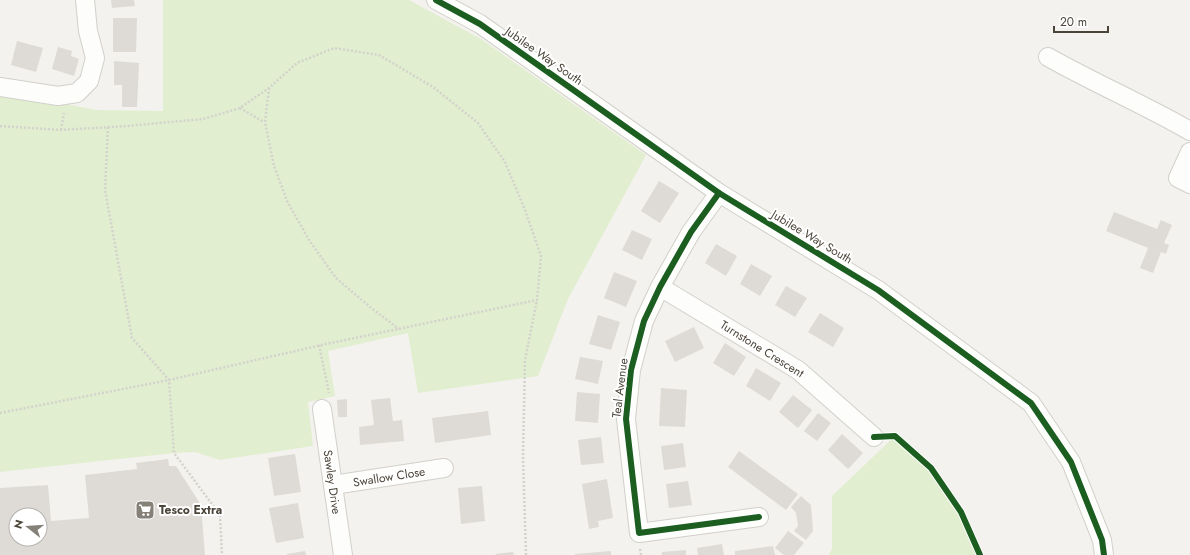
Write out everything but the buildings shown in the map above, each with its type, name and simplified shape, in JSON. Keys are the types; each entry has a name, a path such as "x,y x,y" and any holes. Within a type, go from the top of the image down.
{"street":[{"path":"0,87 58,96 77,93 89,81 95,58 88,31 84,0"},
{"name":"Jubilee Way South","path":"436,0 480,24 719,193 878,290 1031,403 1072,462 1102,540 1104,555"},
{"path":"1048,57 1074,72 1157,112 1190,131"},
{"path":"1190,152 1178,178 1190,184"},
{"name":"Teal Avenue","path":"719,193 691,232 660,287 644,321 630,370 626,419 639,533 759,517"},
{"name":"Turnstone Crescent","path":"660,287 798,370 874,437"},
{"name":"Sawley Drive","path":"322,409 343,555"},
{"name":"Swallow Close","path":"333,486 444,468"}],"path":[{"path":"0,126 61,130 204,118 240,108 270,88 297,63 334,48 378,55 433,87 478,123 505,162 526,210 541,256 537,300 526,360 523,457 526,555"},
{"path":"270,88 265,122 274,166 287,201 309,240 336,278 400,330"},
{"path":"240,108 265,122"},
{"path":"108,127 105,190 132,338 169,380 174,453 220,515 222,555"},
{"path":"0,414 169,380 319,346 537,300"},
{"path":"319,346 331,406 322,409"},
{"path":"874,437 895,436 931,468 961,512 980,555"}],"green space":[{"path":"163,0 409,0 481,39 646,155 568,299 538,376 418,393 408,333 328,351 335,396 308,402 313,446 220,460 195,452 174,453 0,472 0,94 41,99 96,110 163,111"},
{"path":"895,436 931,468 961,512 980,555 829,555 832,549 832,496"}],"cycle path":[{"path":"436,0 480,24 719,193 878,290 1031,403 1071,462 1102,540 1104,555"},
{"path":"719,193 691,232 660,287 644,321 631,370 626,419 639,533 759,517"},
{"path":"874,437 895,436 931,468 961,512 980,555"}],"place":[{"name":"Tesco Extra","path":"145,510"}]}
